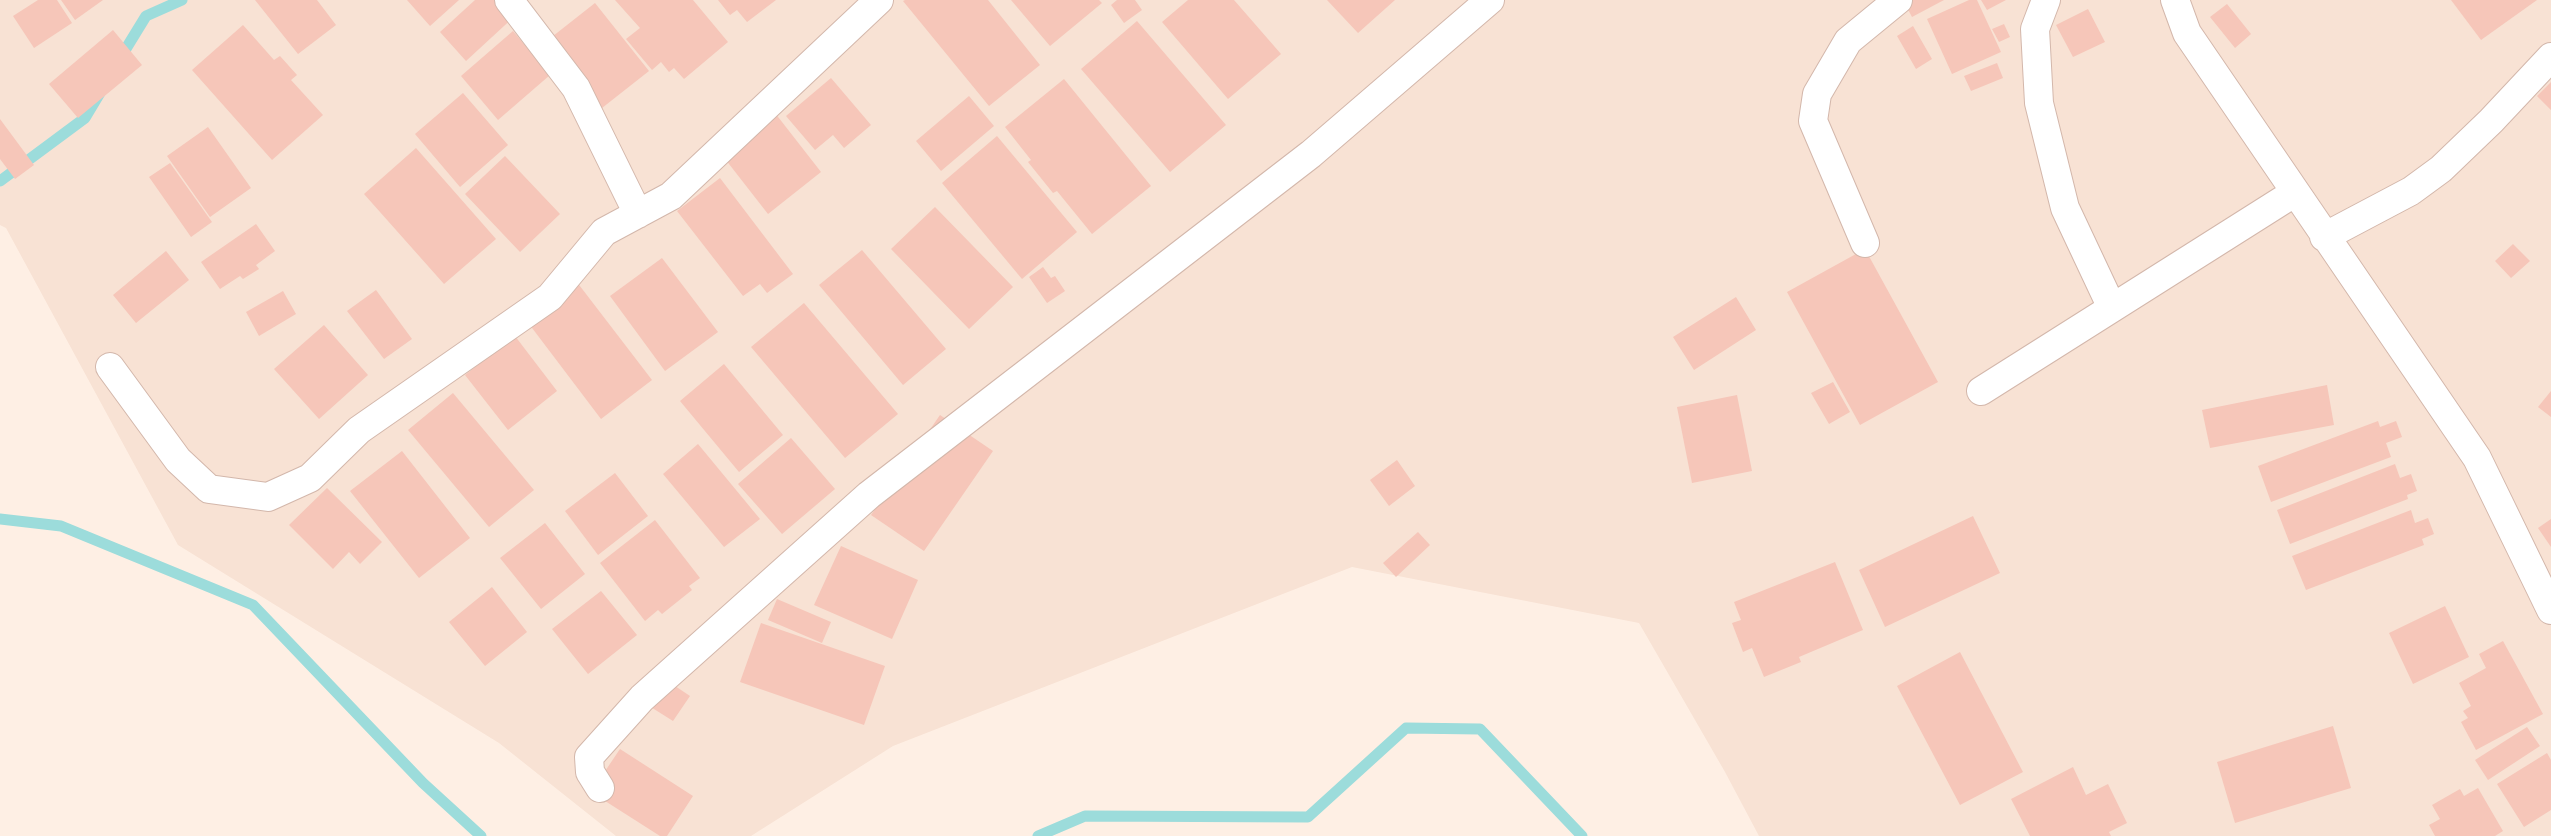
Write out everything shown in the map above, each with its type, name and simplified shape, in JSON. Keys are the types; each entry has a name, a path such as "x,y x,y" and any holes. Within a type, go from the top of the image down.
{"street":[{"path":"509,0 576,88 638,214"},
{"path":"110,367 178,460 209,489 268,497 310,478 359,430 550,297 604,232 671,196 879,0"},
{"path":"600,788 590,772 589,757 642,698 869,495 1311,154 1490,0"},
{"path":"1865,243 1813,121 1817,94 1848,41 1898,0"},
{"path":"2046,0 2035,29 2039,103 2066,208 2112,308"},
{"path":"2175,0 2187,33 2324,237 2477,458 2551,610"},
{"path":"2324,237 2411,191 2441,169 2491,122 2551,57"},
{"path":"1981,391 2294,192"}],"shaded area":[{"path":"0,0 2551,0 2551,836 1759,836 1725,772 1639,623 1352,567 893,746 751,836 616,836 499,743 178,545 6,228 0,225"}],"building":[{"path":"38,0 57,0 72,23 34,48 13,16"},
{"path":"61,0 103,0 75,20"},
{"path":"255,0 317,0 336,25 298,54"},
{"path":"407,0 459,0 430,26"},
{"path":"475,0 503,0 517,14 466,61 440,32"},
{"path":"615,0 693,0 728,42 684,79 674,68 669,72 661,62 652,70 626,39 640,28"},
{"path":"718,0 776,0 747,22 737,10 730,15"},
{"path":"988,0 1040,65 989,106 903,1"},
{"path":"1011,0 1099,0 1102,3 1050,46"},
{"path":"1117,0 1135,0 1142,10 1124,23 1111,5"},
{"path":"1188,0 1234,0 1281,54 1228,99 1162,22"},
{"path":"1327,0 1395,0 1358,33"},
{"path":"1903,0 1944,0 1912,17"},
{"path":"1969,0 1977,0 2001,52 1952,74 1927,19"},
{"path":"1981,0 2006,0 1987,10"},
{"path":"2451,0 2537,0 2481,40"},
{"path":"595,3 649,71 602,108 548,40"},
{"path":"2227,4 2251,34 2235,48 2210,17"},
{"path":"2088,9 2105,42 2073,57 2056,25"},
{"path":"1137,21 1226,125 1170,172 1081,69"},
{"path":"2004,24 2010,37 1999,42 1992,29"},
{"path":"243,25 274,60 280,56 297,75 291,80 323,115 272,160 192,70"},
{"path":"1913,26 1932,59 1916,69 1897,36"},
{"path":"113,30 142,65 78,118 49,84"},
{"path":"513,31 550,75 498,120 461,76"},
{"path":"1997,63 2003,78 1971,91 1964,76"},
{"path":"831,78 871,125 844,148 833,135 815,150 786,116"},
{"path":"1064,79 1151,186 1092,234 1057,191 1053,193 1028,162 1031,160 1005,127"},
{"path":"2551,82 2551,110 2537,96"},
{"path":"463,93 508,145 460,187 415,134"},
{"path":"969,96 994,126 941,171 916,141"},
{"path":"775,113 821,172 768,214 722,155"},
{"path":"0,119 34,165 15,179 0,159"},
{"path":"208,127 251,188 210,217 167,156"},
{"path":"997,136 1077,232 1022,279 942,183"},
{"path":"416,148 496,239 444,284 364,194"},
{"path":"505,156 560,214 520,252 465,194"},
{"path":"170,163 212,222 191,237 149,177"},
{"path":"720,178 793,274 767,293 760,284 743,296 677,211"},
{"path":"935,207 1013,287 969,329 891,249"},
{"path":"256,224 275,251 256,265 259,269 243,279 240,276 220,289 201,262"},
{"path":"2513,244 2530,261 2511,278 2495,261"},
{"path":"1865,249 1938,382 1860,425 1787,292"},
{"path":"862,250 946,349 903,385 819,285"},
{"path":"166,251 189,280 136,323 113,295"},
{"path":"662,258 718,332 665,371 610,296"},
{"path":"1043,267 1051,278 1055,276 1065,291 1047,303 1029,277"},
{"path":"573,277 652,380 601,419 523,316"},
{"path":"376,290 412,339 384,359 347,311"},
{"path":"283,291 296,314 259,336 246,312"},
{"path":"1736,297 1756,330 1694,370 1673,337"},
{"path":"804,303 898,414 845,458 751,347"},
{"path":"324,325 368,375 319,419 274,369"},
{"path":"515,336 557,391 508,430 465,375"},
{"path":"724,364 783,435 739,472 680,401"},
{"path":"1833,382 1850,412 1829,424 1811,393"},
{"path":"2327,385 2334,425 2210,448 2202,410"},
{"path":"2551,391 2551,417 2538,407"},
{"path":"453,393 534,490 489,527 408,430"},
{"path":"1737,395 1752,471 1692,483 1677,407"},
{"path":"940,415 993,451 924,551 871,515"},
{"path":"2378,421 2380,427 2396,421 2402,437 2386,443 2391,457 2271,502 2258,466"},
{"path":"791,438 835,489 782,534 738,484"},
{"path":"698,444 760,519 724,547 663,474"},
{"path":"402,451 470,538 419,578 350,491"},
{"path":"1397,460 1415,486 1389,506 1370,480"},
{"path":"2395,464 2400,478 2411,474 2417,491 2407,495 2408,499 2290,544 2277,510"},
{"path":"615,473 648,516 598,555 565,511"},
{"path":"327,488 382,542 360,564 349,552 333,569 289,525"},
{"path":"2411,510 2415,523 2428,518 2434,534 2422,539 2424,545 2306,590 2292,556"},
{"path":"1973,516 2000,573 1885,627 1859,570"},
{"path":"2551,519 2551,547 2538,528"},
{"path":"655,520 700,578 689,586 692,590 662,614 658,610 645,621 600,563"},
{"path":"545,523 585,574 541,609 500,558"},
{"path":"1418,532 1430,545 1396,577 1383,563"},
{"path":"841,546 918,580 892,639 814,605"},
{"path":"1835,562 1863,630 1799,657 1801,662 1764,677 1752,648 1743,652 1732,623 1741,620 1734,602"},
{"path":"492,587 527,632 485,666 449,622"},
{"path":"601,591 637,635 588,674 552,629"},
{"path":"777,599 831,622 822,643 768,620"},
{"path":"2445,606 2469,657 2413,684 2389,633"},
{"path":"761,623 885,666 864,725 740,682"},
{"path":"2503,641 2543,714 2476,750 2461,722 2468,718 2463,711 2471,706 2459,683 2486,668 2479,654"},
{"path":"1960,652 2023,772 1960,805 1897,686"},
{"path":"663,678 690,696 673,721 646,704"},
{"path":"2333,726 2351,788 2235,823 2217,762"},
{"path":"2527,727 2540,746 2488,780 2475,760"},
{"path":"620,749 693,796 667,836 660,836 591,792"},
{"path":"2547,753 2551,760 2551,810 2524,827 2497,784"},
{"path":"2073,767 2086,795 2108,784 2127,823 2109,832 2111,836 2030,836 2011,799"},
{"path":"2478,788 2503,831 2495,836 2435,836 2429,825 2440,819 2432,805 2460,789 2464,796"}],"waterway":[{"path":"119,60 146,16 182,0"},
{"path":"0,181 85,118 100,93"},
{"path":"0,519 61,526 253,605 423,783 481,836"},
{"path":"1038,836 1085,816 1308,817 1406,728 1480,729 1582,836"}]}
